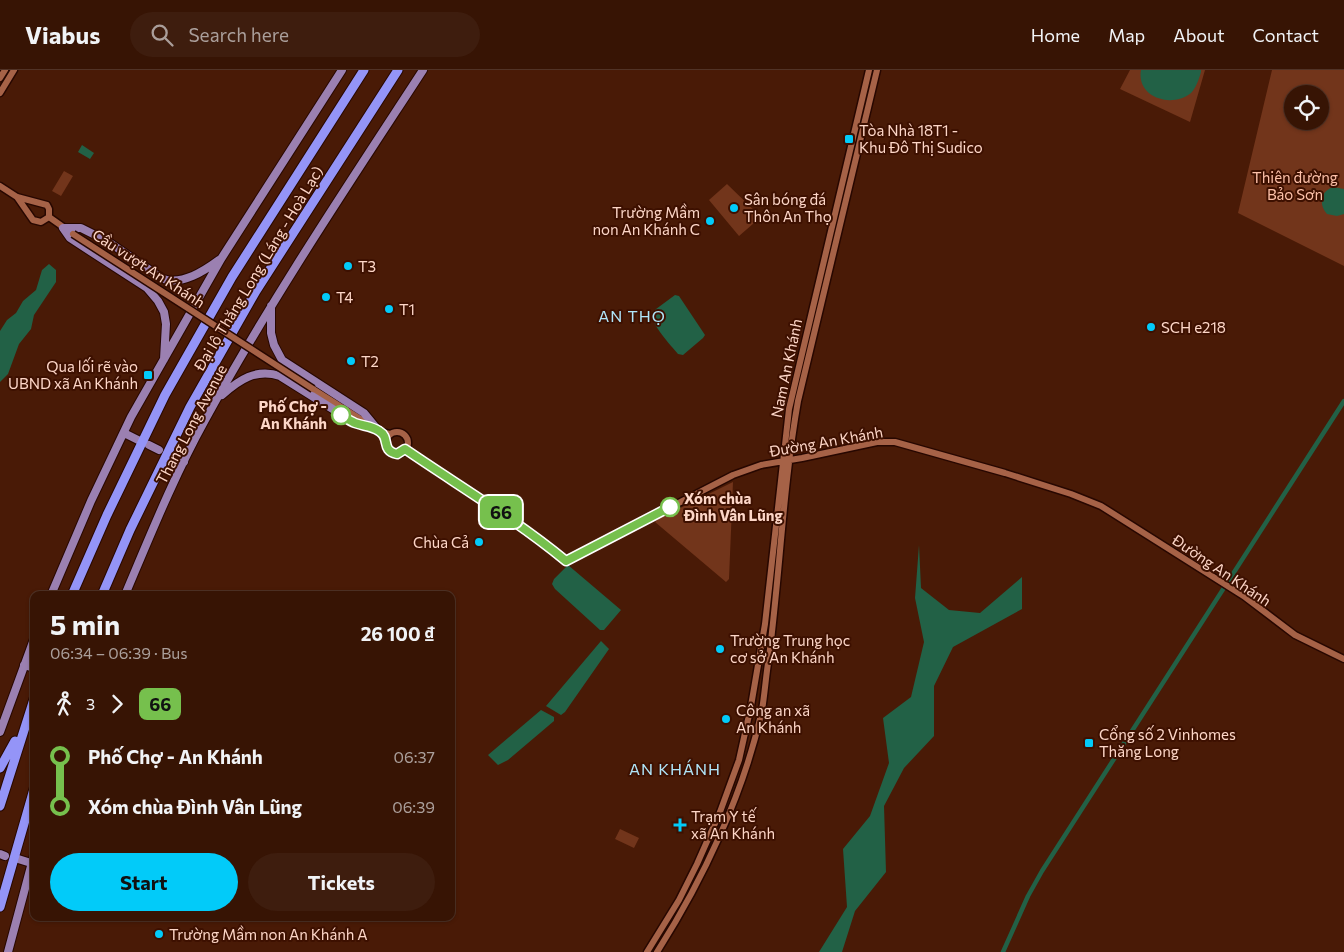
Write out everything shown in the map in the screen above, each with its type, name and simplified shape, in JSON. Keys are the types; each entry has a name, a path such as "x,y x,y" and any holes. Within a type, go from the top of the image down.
{"highway":[{"name":"Đại lộ Thăng Long (Láng - Hoà Lạc)","path":"74,591 102,526 165,395 232,277 364,70"},
{"name":"Đại lộ Thăng Long (Láng - Hoà Lạc)","path":"104,591 130,530 190,407 256,291 398,70"},
{"path":"0,768 17,737 30,702"},
{"path":"0,806 30,712"},
{"path":"0,907 30,803"}],"main road":[{"path":"53,591 89,505 124,433 221,259 342,70"},
{"name":"Thang Long Avenue","path":"127,591 184,462 217,400 272,306 423,70"},
{"path":"64,228 81,228 107,241 163,279 170,281 187,278 203,271 221,259"},
{"path":"64,228 70,238 147,288 158,301 164,312 166,324 163,363"},
{"path":"272,306 271,333 276,350 282,360 364,413 379,431"},
{"path":"217,400 238,381 248,376 274,374 355,423 379,431"},
{"path":"124,433 140,441"},
{"path":"149,445 159,450"},
{"path":"169,455 184,462"},
{"path":"0,732 30,649"},
{"path":"24,665 30,667"},
{"path":"15,858 30,859"},
{"path":"8,952 30,867"}],"street":[{"path":"0,78 5,70"},
{"path":"0,93 14,70"},
{"name":"Nam An Khánh","path":"647,952 679,900 707,841 739,760 751,706 765,624 782,462 791,398 869,70"},
{"name":"Nam An Khánh","path":"657,952 686,905 716,845 746,765 762,709 774,622 798,401 877,70"},
{"path":"0,186 17,197 47,205 49,209 48,217 41,222 37,222 17,197"},
{"path":"31,216 32,207 39,203"},
{"name":"Cầu vượt An Khánh","path":"48,217 379,431"},
{"path":"823,264 830,268"},
{"path":"379,431 388,437"},
{"path":"396,432 404,435 407,444 405,449 397,454 391,452 386,446 388,437 396,432"},
{"name":"Đường An Khánh","path":"405,449 480,497 542,541 566,561 733,475 762,465 887,441 895,442 935,452 1060,490 1092,502 1245,597 1295,635 1344,659"},
{"path":"707,841 716,845"}],"green space":[{"path":"1130,70 1205,70 1190,122 1120,89"},
{"name":"Thiên đường Bảo Sơn","path":"1272,70 1344,70 1344,266 1238,213"},
{"path":"64,171 73,176 61,196 52,191"},
{"name":"Sân bóng đá Thôn An Thọ","path":"727,184 761,217 739,236 709,200"},
{"path":"733,482 729,579 726,582 655,522"},
{"path":"620,829 639,838 634,848 615,839"}],"shaded area":[{"path":"1141,70 1201,70 1201,72 1196,86 1191,93 1183,98 1165,100 1157,98 1144,87 1141,79"},
{"path":"82,145 94,153 90,159 78,152"},
{"path":"1333,187 1344,189 1344,214 1337,216 1327,214 1322,206 1323,195"},
{"path":"49,264 56,270 56,282 34,315 31,329 19,344 8,374 0,382 0,331 7,320 16,313 23,301 36,290 42,270"},
{"path":"675,295 679,296 705,335 683,355 678,354 657,328 652,317 652,312"},
{"path":"919,545 921,588 949,610 980,613 1022,577 1022,609 953,647 934,686 934,736 904,768 884,806 886,872 855,911 842,952 819,952 847,907 843,849 870,816 889,763 883,718 911,697 924,642 915,598"},
{"path":"568,565 621,610 604,630 600,630 555,589 552,584 554,579"},
{"path":"601,641 609,649 565,712 561,715 546,706"},
{"path":"541,710 554,717 554,721 508,760 498,765 488,755"}],"waterway":[{"path":"1003,952 1028,896 1042,871 1344,401"}],"bus line":[{"name":"66","path":"341,415 355,423 378,430 386,440 386,446 389,451 397,454 405,449 480,497 542,541 566,561 670,507"}],"place":[{"name":"Tòa Nhà 18T1 - Khu Đô Thị Sudico","path":"849,139"},
{"name":"Sân bóng đá Thôn An Thọ","path":"734,208"},
{"name":"Trường Mầm non An Khánh C","path":"710,221"},
{"name":"T3","path":"348,266"},
{"name":"T4","path":"326,297"},
{"name":"T1","path":"389,309"},
{"name":"SCH e218","path":"1151,327"},
{"name":"T2","path":"351,361"},
{"name":"Qua lối rẽ vào UBND xã An Khánh","path":"148,375"},
{"name":"Phố Chợ - An Khánh","path":"341,415"},
{"name":"Xóm chùa Đình Vân Lũng","path":"670,507"},
{"name":"Chùa Cả","path":"479,542"},
{"name":"Trường Trung học cơ sở An Khánh","path":"720,649"},
{"name":"Công an xã An Khánh","path":"726,719"},
{"name":"Cổng số 2 Vinhomes Thăng Long","path":"1089,743"},
{"name":"Trạm Y tế xã An Khánh","path":"680,825"},
{"name":"Trường Mầm non An Khánh A","path":"159,934"}],"district":[{"name":"AN THỌ","path":"632,315"},
{"name":"AN KHÁNH","path":"675,768"}]}
